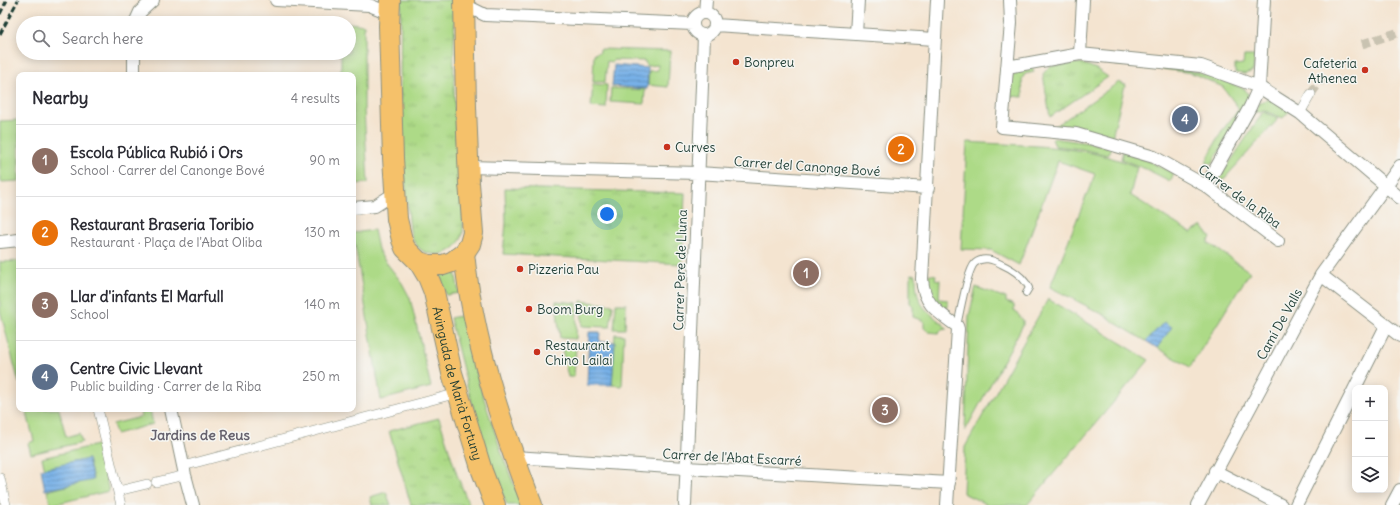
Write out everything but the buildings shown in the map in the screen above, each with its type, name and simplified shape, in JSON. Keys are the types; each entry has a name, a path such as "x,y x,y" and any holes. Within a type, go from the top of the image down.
{"main road":[{"name":"Avinguda de Marià Fortuny","path":"381,5 397,219 405,248 419,262 428,277 434,292 452,373 482,471 495,505"},
{"path":"419,262 430,265 452,262 464,253 470,244 473,233 468,167 464,10"},
{"path":"464,253 466,277 472,308 498,411 532,505"}],"street":[{"path":"138,16 140,12 153,0"},
{"path":"276,0 381,5"},
{"path":"705,14 706,0"},
{"path":"856,34 858,0"},
{"path":"937,0 922,279 926,298 937,311 957,328 947,505"},
{"path":"1010,0 1011,23 1007,67 1080,54 1201,66 1259,86 1300,113 1400,198"},
{"path":"1080,54 1083,0"},
{"path":"1206,186 1250,107 1259,86 1264,0"},
{"path":"464,10 485,15 693,24"},
{"path":"464,10 485,15"},
{"path":"702,13 713,18 715,25 712,32 704,36 697,33 693,24 697,16 702,13"},
{"path":"715,25 935,39"},
{"name":"Carrer Pere de Lluna","path":"685,505 704,36"},
{"path":"134,60 134,72"},
{"name":"Carrer de la Riba","path":"1007,67 1002,127 1076,134 1154,156 1206,186 1278,241"},
{"path":"1300,113 1311,94"},
{"name":"Camí De Valls","path":"1198,505 1321,275 1400,166"},
{"name":"Carrer del Canonge Bové","path":"468,167 698,173 928,188"},
{"path":"356,208 375,206 395,194"},
{"path":"375,206 397,219"},
{"path":"0,242 16,240"},
{"path":"1321,275 1400,336"},
{"path":"1296,505 1386,326"},
{"path":"118,491 151,483 184,470 458,393"},
{"path":"99,412 121,505"},
{"path":"172,412 193,505"},
{"name":"Carrer de l'Abat Escarré","path":"514,457 949,483"},
{"path":"1215,471 1281,505"},
{"path":"0,478 6,505"},
{"path":"1392,505 1400,490"}],"lane":[{"path":"957,328 970,271 977,262 991,260 1013,270 1028,285 1029,288 1026,293"}],"green space":[{"path":"401,0 456,0 454,42 455,106 463,230 460,242 452,250 442,254 430,254 419,248 412,237 410,230 403,158 400,86"},
{"path":"356,24 364,25 364,110 368,183 356,184 356,72 341,72 341,60 356,60"},
{"path":"600,49 670,51 668,87 648,85 649,71 658,70 658,65 646,66 645,61 607,61 605,82 593,82 594,54 600,52"},
{"path":"1244,56 1255,56 1253,71 1245,74 1235,73 1235,65 1243,64"},
{"path":"1115,62 1193,71 1217,78 1245,89 1249,97 1248,102 1212,164 1206,162 1221,132 1239,109 1223,87 1192,73 1135,65 1116,65"},
{"path":"1082,63 1096,69 1108,77 1050,117 1043,74 1050,66"},
{"path":"1032,68 1034,72 1025,74 1022,79 1023,97 1010,96 1013,75 1019,71"},
{"path":"1119,82 1125,85 1112,137 1078,129 1053,128"},
{"path":"593,84 607,85 606,108 591,107"},
{"path":"611,88 645,90 644,104 610,102"},
{"path":"1270,99 1290,110 1283,118 1262,110 1261,112 1255,112 1260,102"},
{"path":"1263,112 1279,118 1223,180 1219,179"},
{"path":"16,120 16,181 0,182 0,121"},
{"path":"1052,139 1096,144 1111,148 1107,155 1081,149 1055,146"},
{"path":"967,142 1054,147 1075,150 1117,159 1137,167 1130,195 1191,233 1202,226 1211,238 1207,242 1250,272 1190,367 1106,316 1050,287 1095,174 1058,161 1019,265 991,250 961,249"},
{"path":"1123,151 1151,162 1174,174 1170,181 1121,159"},
{"path":"505,188 685,193 682,264 503,254 506,223"},
{"path":"374,230 378,249 382,257 402,283 410,298 431,387 381,400 356,251 356,233"},
{"path":"16,261 16,371 0,310 0,262"},
{"path":"455,271 459,293 446,295 440,275"},
{"path":"912,274 916,275 917,293 921,303 928,312 947,329 941,330 938,333 929,332 924,328 924,321 913,317 913,306 910,303 910,278"},
{"path":"929,274 936,275 935,279 940,280 939,299 948,300 948,307 944,309 940,307 933,299 929,284"},
{"path":"976,287 1006,298 1006,302 1014,305 1014,310 1023,320 1023,325 965,431 969,316"},
{"path":"1048,299 1149,360 1027,505 988,505 963,493 965,447"},
{"path":"556,301 577,303 576,339 560,338"},
{"path":"581,301 613,305 610,327 582,326"},
{"path":"616,304 626,304 625,329 614,329"},
{"path":"464,315 479,383 503,457 522,505 507,505 489,459 468,389 450,318"},
{"path":"615,334 624,335 622,386 612,385"},
{"path":"561,344 576,346 574,377 568,377"},
{"path":"27,412 60,412 66,437 79,433 82,442 31,454 28,443 34,441"},
{"path":"140,412 151,412 153,424 116,434 113,424 141,417"},
{"path":"439,418 457,475 469,505 411,505 389,431"},
{"path":"97,445 109,491 51,505 47,491 93,479 88,459 45,469 42,458"},
{"path":"386,492 391,505 372,505 370,497"}],"water":[{"path":"614,65 648,68 647,89 612,86"},
{"path":"1164,322 1172,327 1157,348 1146,341"},
{"path":"589,332 600,332 599,342 615,342 612,385 587,385"},
{"path":"88,459 93,480 45,490 41,469"}],"tunnel":[{"path":"1362,44 1400,32"},
{"path":"1311,94 1325,74"}],"railway":[{"path":"0,14 7,0"},
{"path":"0,34 18,0"}],"place":[{"name":"Bonpreu","path":"736,62"},
{"name":"Cafeteria Athenea","path":"1365,70"},
{"name":"Centre Civic Llevant","path":"1185,119"},
{"name":"Curves","path":"667,147"},
{"name":"Restaurant Braseria Toribio","path":"901,149"},
{"name":"Pizzeria Pau","path":"520,269"},
{"name":"Escola Pública Rubió i Ors","path":"806,273"},
{"name":"Boom Burg","path":"529,309"},
{"name":"Restaurant Chino Lailai","path":"537,352"},
{"name":"Llar d'infants El Marfull","path":"885,410"}],"district":[{"name":"Jardins de Reus","path":"200,435"}]}
